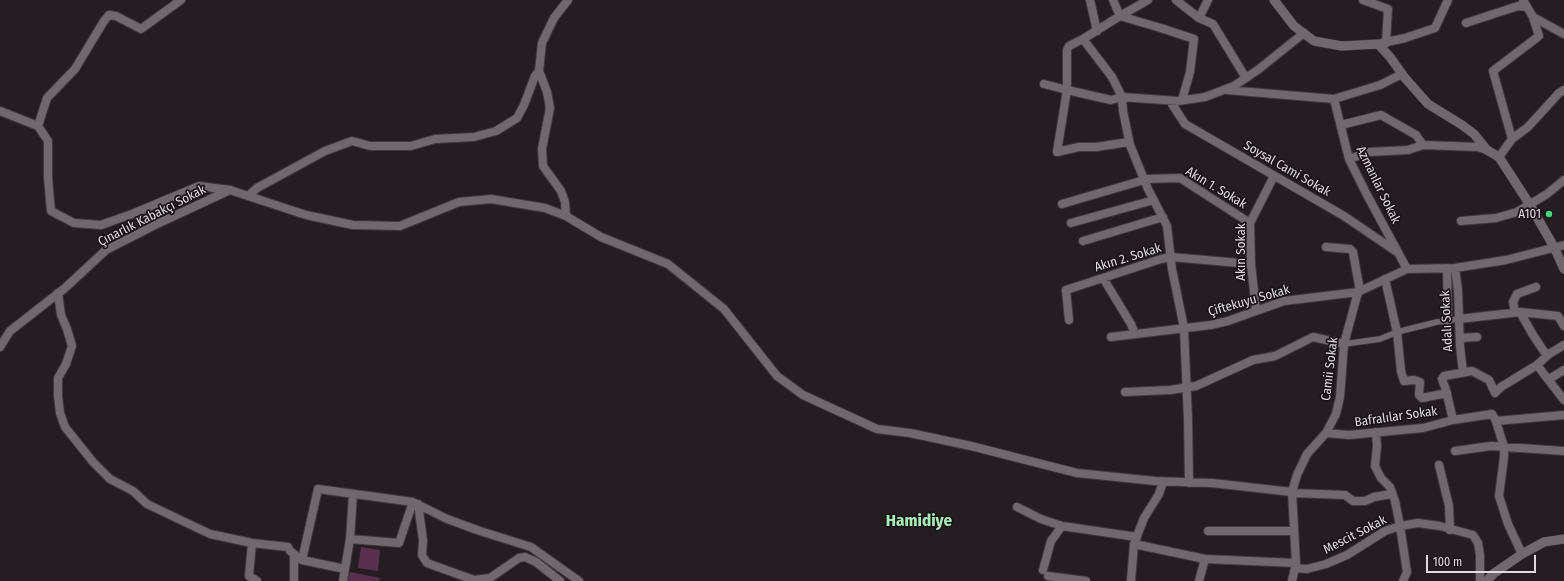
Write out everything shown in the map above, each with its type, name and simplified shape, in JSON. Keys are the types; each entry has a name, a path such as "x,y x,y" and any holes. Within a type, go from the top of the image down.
{"street":[{"path":"38,126 47,98 75,69 109,15 116,16 141,30 181,0"},
{"path":"566,216 561,191 543,166 542,149 550,108 547,92 539,71 542,43 554,18 568,0"},
{"path":"1090,0 1097,31"},
{"path":"1113,0 1120,16 1164,29 1194,40 1190,72 1182,100"},
{"path":"1130,142 1096,148 1078,147 1057,152 1067,90 1067,50 1068,46 1083,40 1148,0"},
{"path":"1176,0 1199,18 1213,24 1246,78"},
{"path":"1199,18 1208,0"},
{"path":"1268,0 1276,2 1294,26 1314,41 1342,46 1382,43 1419,34 1435,28 1448,0"},
{"path":"1363,0 1388,9 1382,43 1402,74 1428,104 1474,134 1487,150"},
{"path":"1466,23 1525,3 1533,16 1539,36 1493,71 1512,139"},
{"path":"1533,16 1564,34"},
{"path":"1044,84 1111,100 1122,97 1170,101 1205,96 1234,86 1304,33"},
{"path":"1083,40 1112,77 1122,97 1123,111 1130,142 1144,180 1167,226 1184,328 1189,482"},
{"path":"248,196 257,188 325,151 352,141 370,146 411,146 435,139 474,137 496,131 517,118 524,105 535,76 539,71"},
{"path":"1225,89 1334,99 1380,85 1402,74"},
{"path":"1499,157 1512,139 1528,127 1559,93 1564,90"},
{"name":"Azmanlar Sokak","path":"1334,99 1350,159 1366,193 1407,269"},
{"name":"Soysal Cami Sokak","path":"1170,101 1185,124 1344,216 1399,253"},
{"path":"0,112 38,126 48,141 48,178 51,211 74,223 101,225 132,214 199,186 230,190 306,215 353,225 400,226 459,202 491,199 546,208 566,216 601,238 668,264 724,309 777,376 803,395 877,429 910,433 933,438 1077,473 1163,482 1212,483 1292,493 1345,495 1353,501 1365,501 1374,497 1392,494"},
{"path":"1341,125 1381,116 1416,135 1423,145"},
{"path":"1350,159 1369,152 1408,150 1423,145 1478,147 1487,150 1499,157 1530,205 1554,247 1564,269"},
{"path":"1442,152 1452,146"},
{"name":"Akın Sokak","path":"1256,310 1251,264 1250,223 1274,176"},
{"name":"Akın 1. Sokak","path":"1062,204 1144,180 1180,178 1250,223"},
{"path":"1460,221 1496,218 1517,212 1547,194 1564,180"},
{"name":"Çınarlık Kabakçı Sokak","path":"0,347 10,331 58,293 106,250 159,223 230,190"},
{"path":"1071,223 1154,200"},
{"path":"1083,241 1163,218"},
{"name":"Çiftekuyu Sokak","path":"1112,337 1211,325 1284,301 1359,291 1407,269 1451,268 1506,260 1564,245"},
{"path":"1326,247 1350,249 1353,252 1359,291"},
{"name":"Akın 2. Sokak","path":"1069,320 1066,290 1161,259 1171,257 1251,264"},
{"path":"1448,321 1451,268"},
{"name":"Adalı Sokak","path":"1451,268 1458,290 1463,372"},
{"path":"1103,278 1131,324 1135,334"},
{"path":"1385,279 1397,332 1399,359 1404,381 1414,380 1420,382 1419,395 1422,398 1447,393"},
{"path":"1536,287 1517,294 1513,302 1517,312 1547,356"},
{"name":"Camii Sokak","path":"1292,581 1295,565 1292,493 1296,475 1307,454 1326,433 1336,414 1340,397 1344,344 1359,291"},
{"path":"58,293 61,315 72,346 66,364 58,378 60,413 65,427 93,462 110,479 133,491 147,504 210,534 252,543 288,546 290,551 302,560 345,569"},
{"path":"1125,392 1196,386 1253,360 1275,356 1313,336 1344,344 1380,339 1397,332 1448,321 1517,312 1558,316 1564,326"},
{"path":"0,336 10,331"},
{"path":"1460,338 1477,337"},
{"path":"1453,420 1447,393 1442,379 1444,376 1472,371 1489,380 1495,393 1501,386 1537,365 1547,356 1564,345"},
{"path":"1537,365 1564,400"},
{"path":"1549,379 1564,370"},
{"name":"Bafralılar Sokak","path":"1326,433 1349,435 1423,428 1453,420 1564,415"},
{"path":"1494,418 1504,447 1504,457 1498,496 1508,524 1522,554"},
{"path":"1376,432 1377,446 1375,466 1382,478 1390,487 1400,526 1407,572 1403,581"},
{"path":"1455,451 1477,447 1504,447 1564,451"},
{"path":"1440,465 1449,506 1450,530"},
{"path":"1131,581 1135,540 1144,518 1159,494 1163,482"},
{"path":"302,560 318,489 416,503 447,519 480,532 531,547 579,581"},
{"path":"343,581 350,539 353,494"},
{"path":"350,539 399,544 416,503"},
{"path":"416,503 423,540 422,555 427,563 474,580 490,578 519,558 525,557 536,562 560,581"},
{"name":"Mescit Sokak","path":"1017,507 1041,519 1062,526 1135,540 1205,559 1295,565 1307,569 1326,564 1347,555 1384,531 1400,526 1418,523 1440,526 1450,530 1473,535 1478,544 1480,555 1480,581"},
{"path":"1062,526 1051,541 1046,573 1086,581"},
{"path":"1208,531 1294,531"},
{"path":"1487,581 1493,574 1522,554 1544,542 1564,539"},
{"path":"252,543 249,576 257,581"},
{"path":"294,554 294,581"},
{"path":"1199,581 1205,559"}],"shaded area":[{"path":"361,547 380,550 378,571 358,568"},
{"path":"350,572 380,578 379,581 348,581"}],"place":[{"name":"A101","path":"1549,214"}],"district":[{"name":"Hamidiye","path":"919,521"}]}
